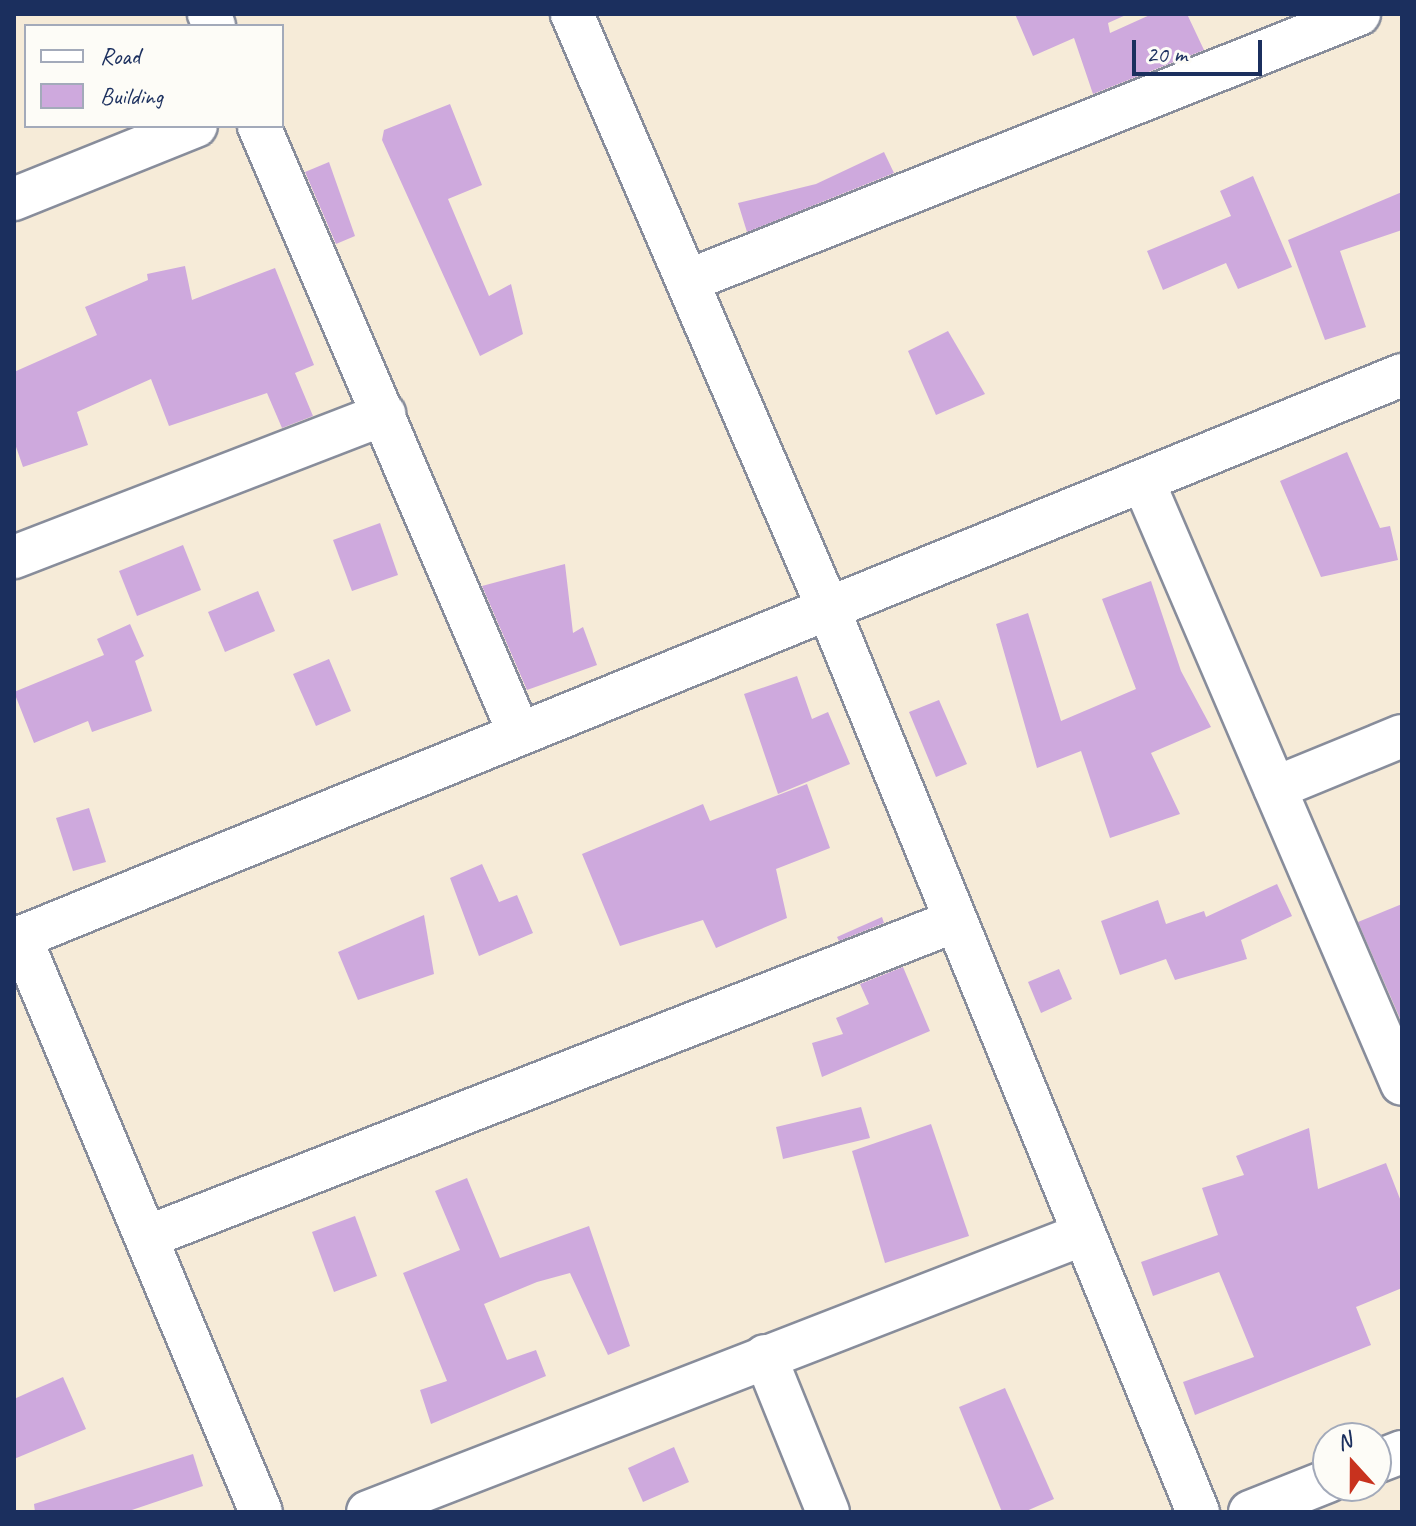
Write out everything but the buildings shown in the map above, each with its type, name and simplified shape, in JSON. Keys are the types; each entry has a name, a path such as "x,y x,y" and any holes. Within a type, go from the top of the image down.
{"street":[{"path":"572,14 690,280 828,608 1198,1512"},
{"path":"690,280 1359,14"},
{"path":"14,199 191,128"},
{"path":"260,128 518,731"},
{"path":"261,1512 147,1237 17,938 518,731 1402,375"},
{"path":"14,557 384,414"},
{"path":"1143,481 1402,1084"},
{"path":"1275,788 1402,736"},
{"path":"147,1237 955,921"},
{"path":"368,1512 1084,1234"},
{"path":"765,1356 828,1512"},
{"path":"1250,1512 1312,1487"}]}
